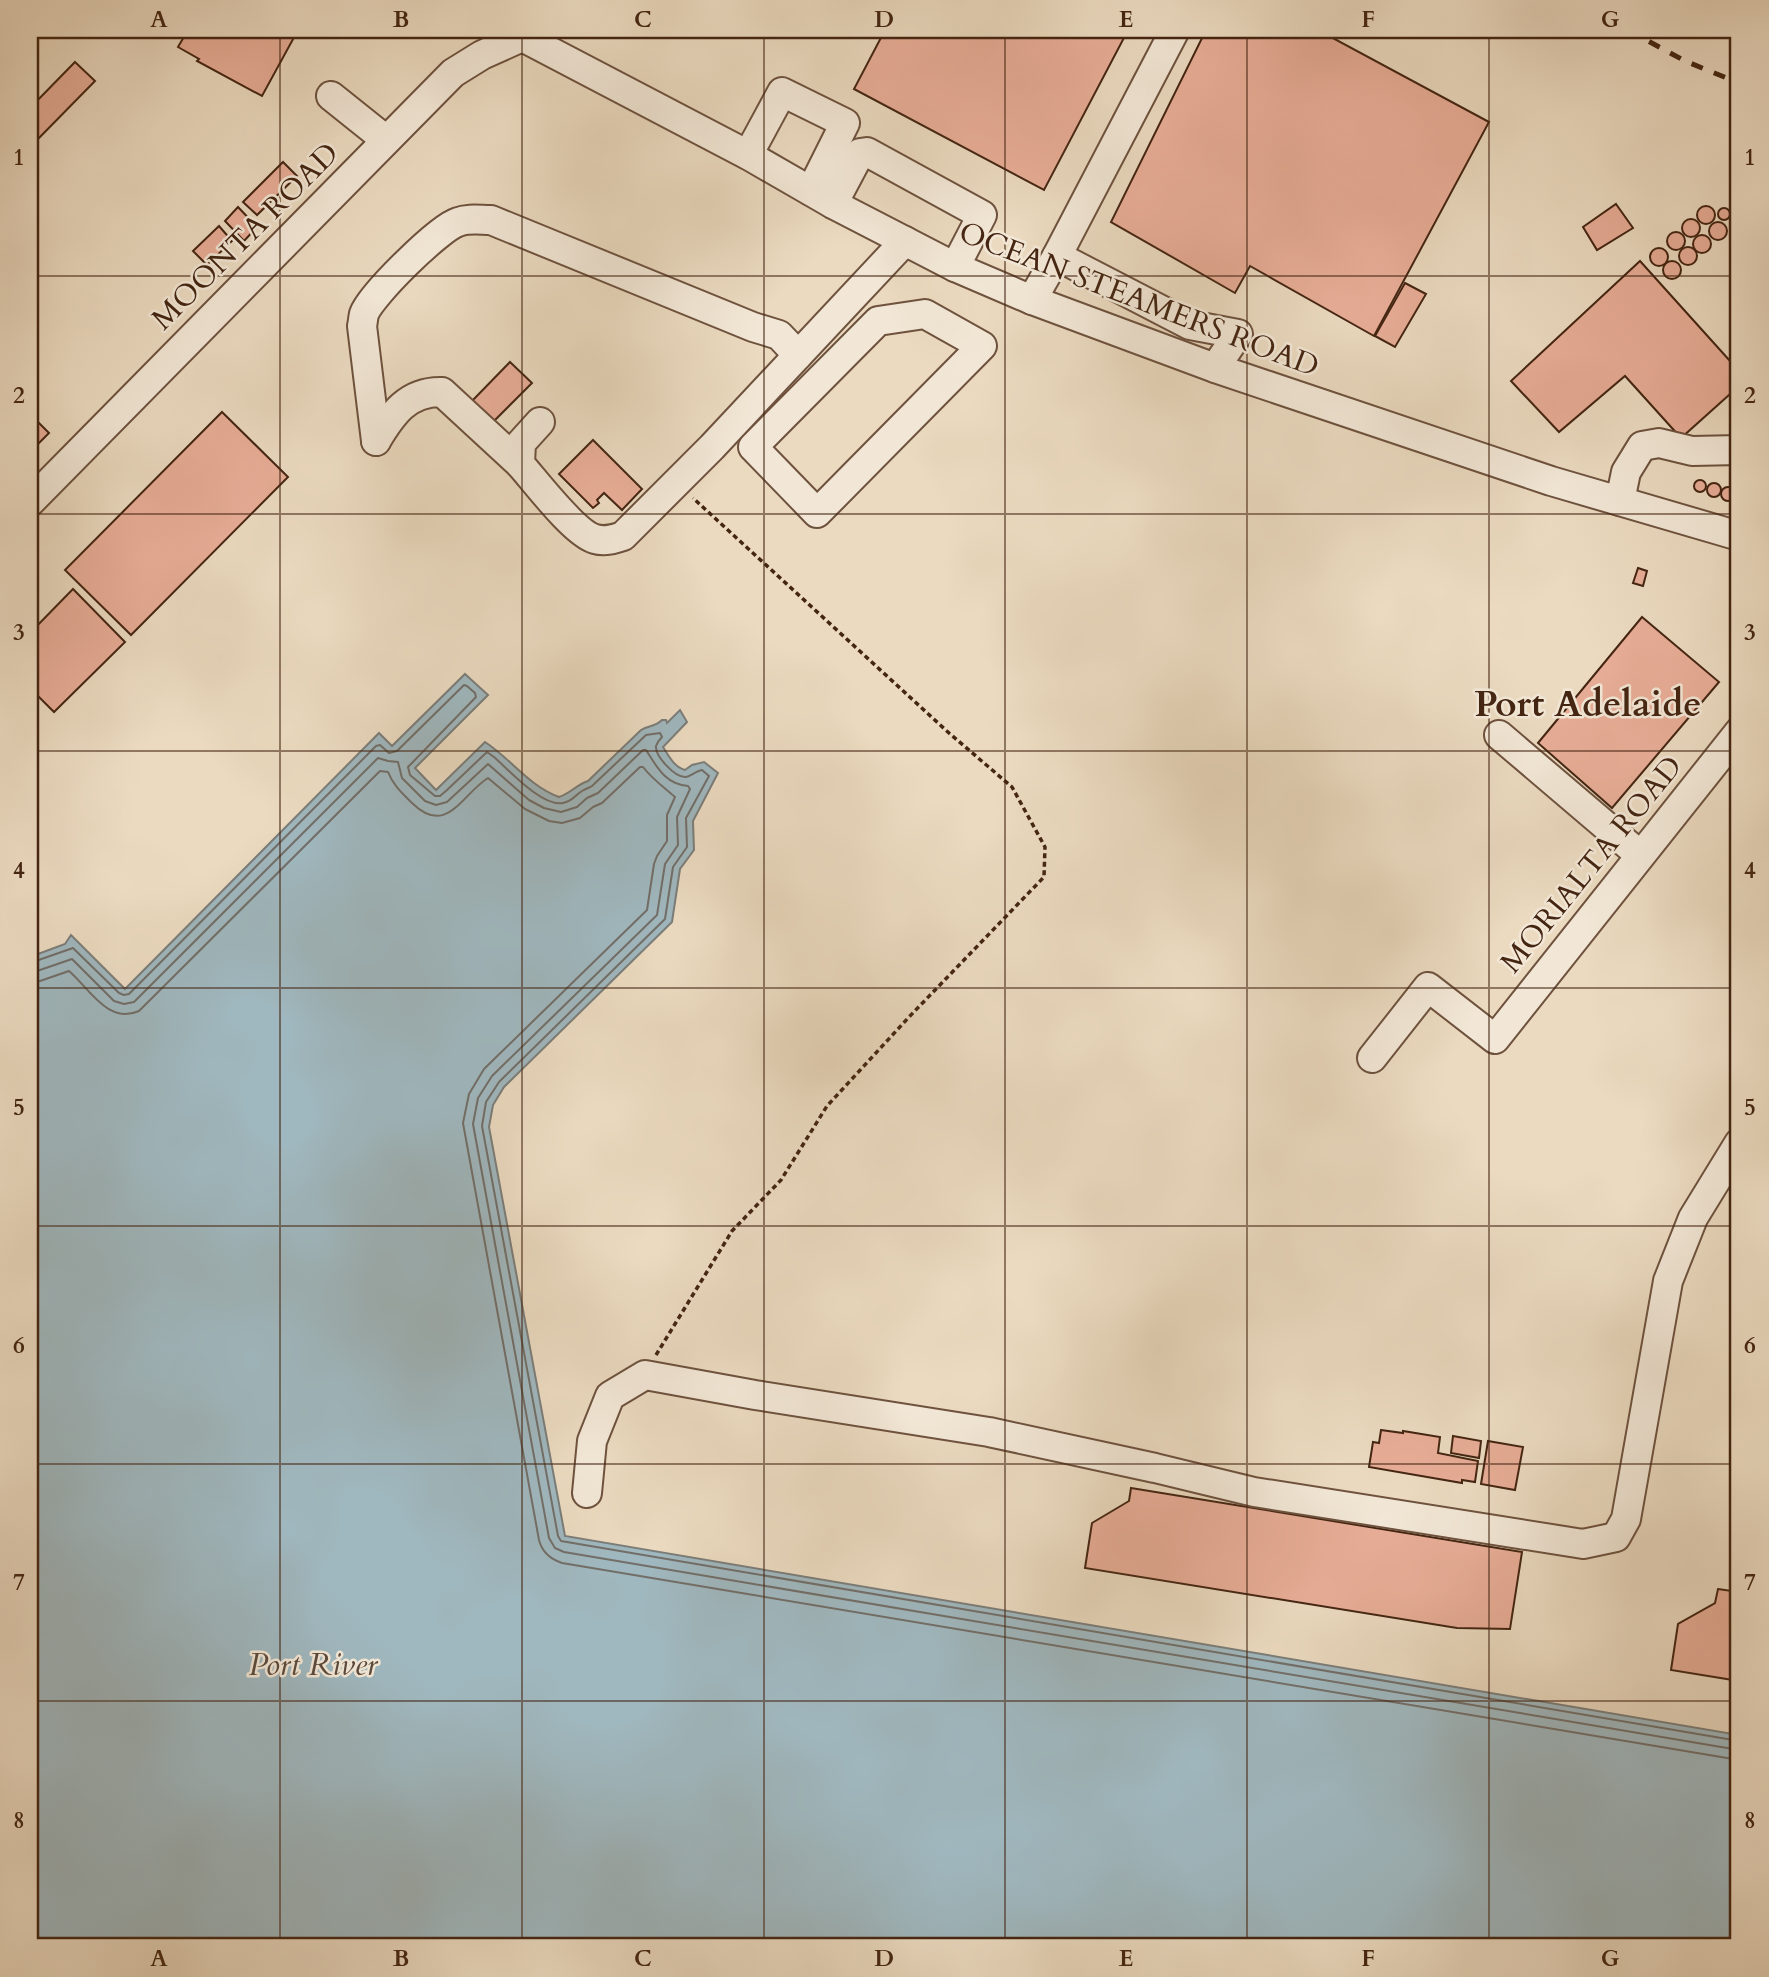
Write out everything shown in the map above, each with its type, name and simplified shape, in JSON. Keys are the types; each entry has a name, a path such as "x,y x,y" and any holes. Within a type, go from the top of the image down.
{"street":[{"path":"1032,300 1175,30"},
{"name":"MOONTA ROAD","path":"30,502 453,73 515,33"},
{"name":"OCEAN STEAMERS ROAD","path":"515,33 955,267 1032,300 1215,368 1551,481 1739,536"},
{"path":"748,155 782,92 845,123 822,198"},
{"path":"331,96 386,140"},
{"path":"822,198 859,153 867,152 982,215 955,267"},
{"path":"798,355 779,335 491,220 460,221 448,227 377,295 364,314 362,326 376,441 387,423 408,400 427,391 442,392 520,464 582,532 596,540 610,540 623,536 677,483 739,416 798,355 905,241"},
{"path":"1057,257 1190,325 1238,334 1215,368"},
{"path":"925,314 982,346 817,513 753,447 761,439 878,321 925,314"},
{"path":"739,416 761,439"},
{"path":"520,464 521,443 540,422"},
{"path":"1620,501 1626,472 1642,446 1659,443 1692,451 1739,450"},
{"name":"MORIALTA ROAD","path":"1372,1058 1428,987 1495,1039 1739,732"},
{"path":"1499,735 1640,855"},
{"path":"587,1493 592,1441 610,1396 645,1375 989,1432 1254,1492 1583,1544 1616,1537 1626,1519 1668,1281 1693,1218 1739,1143"}],"path":[{"path":"645,1375 732,1231 781,1180 827,1106 1044,877 1045,847 1012,787 949,733 677,483"}],"water":[{"name":"Port River","path":"465,674 488,695 415,768 436,790 485,742 538,786 559,797 588,781 641,730 662,720 667,723 680,710 687,722 663,747 681,769 685,770 704,762 718,773 693,821 694,850 680,869 672,922 504,1087 493,1105 489,1127 565,1536 1739,1735 1739,1947 30,1947 30,957 65,944 71,935 125,989 379,733 392,746"}],"building":[{"path":"188,30 298,30 262,96 197,61 199,59 178,47"},
{"path":"885,30 1118,30 1126,34 1044,190 854,89"},
{"path":"1206,30 1318,30 1489,122 1374,336 1250,266 1235,293 1111,222"},
{"path":"75,62 95,81 36,141 30,135 30,108"},
{"path":"283,162 297,176 257,215 243,202"},
{"path":"1616,204 1633,228 1597,250 1583,227"},
{"path":"1706,206 1712,209 1715,215 1712,221 1706,224 1700,221 1697,215 1700,209"},
{"path":"238,207 257,227 244,241 225,221"},
{"path":"1719,209 1729,209 1729,219 1719,219"},
{"path":"1691,219 1697,222 1700,228 1697,234 1691,237 1685,234 1682,228 1685,222"},
{"path":"1718,222 1724,225 1727,231 1724,237 1718,240 1712,237 1709,231 1712,225"},
{"path":"219,226 232,241 207,265 193,251"},
{"path":"1676,232 1682,235 1685,241 1682,247 1676,250 1670,247 1667,241 1670,235"},
{"path":"1702,235 1708,238 1711,244 1708,250 1702,253 1696,250 1693,244 1696,238"},
{"path":"1688,247 1694,250 1697,256 1694,262 1688,265 1682,262 1679,256 1682,250"},
{"path":"1659,248 1665,251 1668,257 1665,263 1659,266 1653,263 1650,257 1653,251"},
{"path":"1640,261 1739,371 1739,386 1681,438 1625,376 1559,432 1511,381"},
{"path":"1672,261 1678,264 1681,270 1678,276 1672,279 1666,276 1663,270 1666,264"},
{"path":"1405,283 1426,294 1395,347 1375,336"},
{"path":"510,362 532,383 493,422 472,401"},
{"path":"222,412 288,477 131,635 65,570"},
{"path":"30,414 49,433 30,452"},
{"path":"593,440 642,489 622,510 604,493 593,508 559,474"},
{"path":"1695,481 1705,481 1705,491 1695,491"},
{"path":"1714,483 1719,485 1719,495 1714,497 1709,495 1707,490 1709,485"},
{"path":"1728,487 1733,489 1733,499 1728,501 1723,499 1721,494 1723,489"},
{"path":"1638,568 1647,571 1643,586 1633,583"},
{"path":"73,589 125,642 54,712 30,688 30,633"},
{"path":"1642,617 1719,682 1612,808 1538,743"},
{"path":"1381,1430 1440,1437 1438,1453 1478,1461 1475,1482 1462,1480 1462,1483 1369,1467 1373,1442 1379,1443"},
{"path":"1453,1436 1481,1441 1479,1458 1451,1453"},
{"path":"1488,1441 1523,1447 1515,1490 1481,1484"},
{"path":"1131,1488 1522,1552 1510,1629 1457,1628 1085,1568 1092,1523 1129,1501"},
{"path":"1718,1589 1739,1592 1739,1681 1671,1670 1678,1624 1715,1603"}],"railway":[{"path":"1628,30 1685,61 1739,83"}],"district":[{"name":"Port Adelaide","path":"1588,703"}]}
